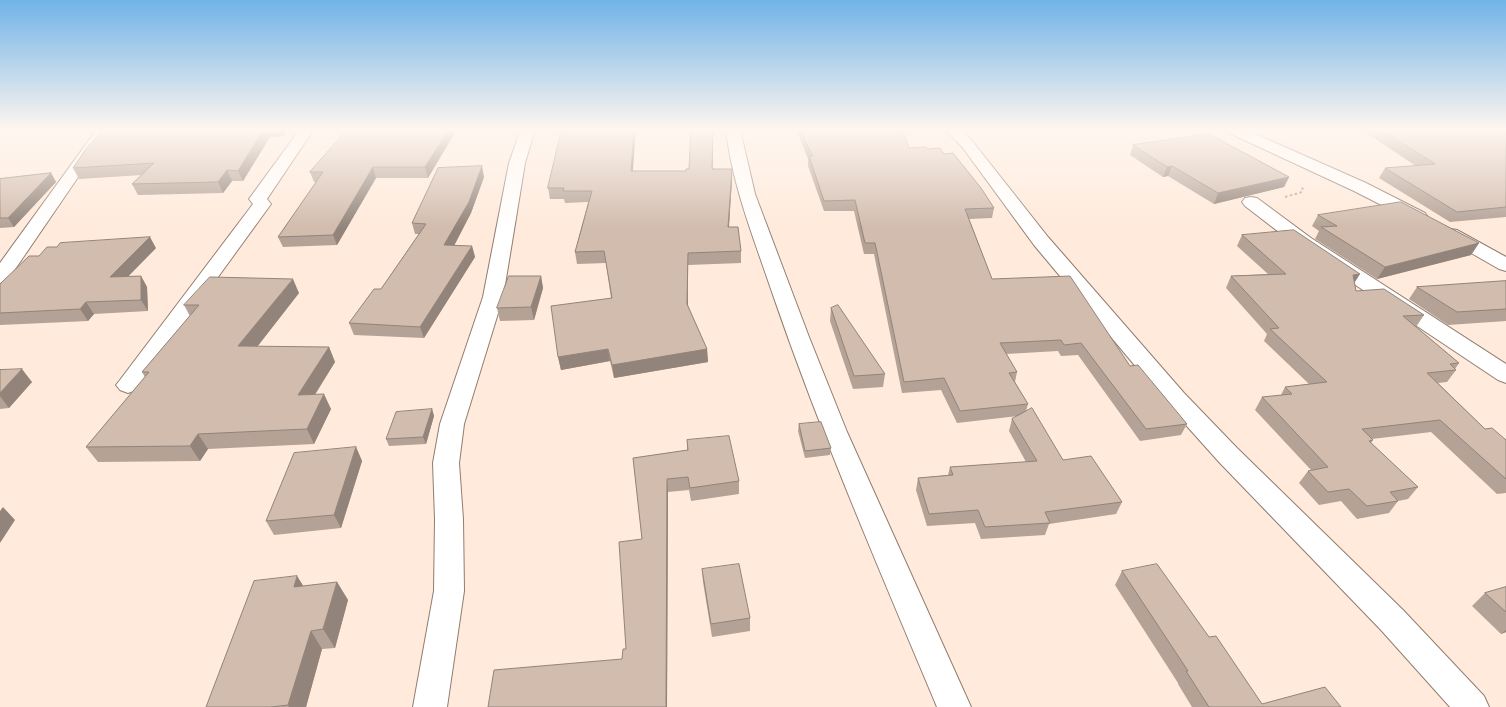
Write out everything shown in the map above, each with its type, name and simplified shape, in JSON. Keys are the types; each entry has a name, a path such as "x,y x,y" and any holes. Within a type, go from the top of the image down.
{"street":[{"path":"0,276 81,162"},
{"path":"128,385 262,204 258,199 285,162"},
{"path":"430,707 449,591 449,519 446,463 452,424 493,297 517,162"},
{"path":"740,162 747,194 798,337 835,432 954,707"},
{"path":"980,162 1041,241 1176,400 1228,455 1392,620 1472,707"},
{"path":"1305,162 1360,187 1506,265"},
{"path":"1251,202 1304,242 1506,376"}],"path":[{"path":"1251,202 1267,201 1302,192 1304,180 1294,162"}],"building":[{"path":"77,162 244,162 238,171 227,170 218,182 132,184 154,163 73,168"},
{"path":"319,162 428,162 425,167 373,167 333,235 278,237 323,172 310,172"},
{"path":"554,162 632,162 631,171 686,171 686,169 689,169 689,162 712,162 712,169 732,169 728,227 738,227 741,251 688,253 687,304 707,349 612,365 608,349 558,357 551,306 612,298 604,251 575,252 592,191 563,191 564,188 548,188"},
{"path":"811,162 960,162 981,188 994,208 965,209 992,279 1070,276 1130,366 1138,365 1187,424 1146,429 1081,343 1064,345 1061,340 1000,343 1017,372 1009,373 1028,404 960,411 944,378 904,382 875,243 865,243 855,200 824,201"},
{"path":"1159,162 1261,162 1289,177 1218,193 1172,166 1167,167"},
{"path":"1432,162 1506,162 1506,207 1457,212 1385,168 1435,164"},
{"path":"482,166 469,202 444,245 472,246 420,327 349,323 374,289 381,289 426,224 412,223 438,168"},
{"path":"51,173 8,218 0,218 0,179"},
{"path":"1401,202 1479,243 1385,267 1321,227 1337,226 1318,215"},
{"path":"1294,230 1360,274 1353,275 1356,291 1384,289 1424,315 1403,316 1459,363 1450,364 1456,370 1427,373 1485,429 1492,428 1506,440 1506,479 1440,420 1362,429 1373,440 1369,441 1418,487 1390,492 1398,501 1367,506 1349,489 1328,492 1308,471 1328,467 1262,397 1292,394 1285,387 1327,382 1270,329 1279,328 1231,276 1286,274 1242,235"},
{"path":"150,237 110,277 141,276 141,300 86,302 80,309 0,313 0,284 29,256 39,256 47,247 57,247 60,243"},
{"path":"509,276 541,276 531,307 497,308"},
{"path":"210,277 293,279 238,346 329,347 298,395 324,394 307,429 198,434 190,446 86,447 149,372 142,372 199,305 184,305"},
{"path":"1506,281 1506,309 1457,312 1417,287"},
{"path":"838,305 885,374 854,376 831,308"},
{"path":"22,369 0,393 0,370"},
{"path":"1032,408 1063,460 1091,456 1122,502 1045,512 1050,523 985,527 978,510 929,514 918,478 953,475 950,467 1037,461 1012,419"},
{"path":"432,409 423,437 386,439 396,412"},
{"path":"821,422 831,448 805,451 799,424"},
{"path":"729,436 739,481 690,488 688,477 667,479 666,707 488,707 494,670 622,659 623,649 626,649 619,542 642,539 633,458 688,450 687,440"},
{"path":"356,447 334,515 266,521 294,453"},
{"path":"739,564 750,618 711,624 702,569"},
{"path":"1157,564 1209,637 1216,636 1262,704 1325,687 1341,707 1209,707 1186,671 1188,671 1122,571"},
{"path":"297,576 294,587 337,582 323,629 311,631 288,705 271,707 206,707 254,581"},
{"path":"1506,587 1506,612 1485,593"}]}
